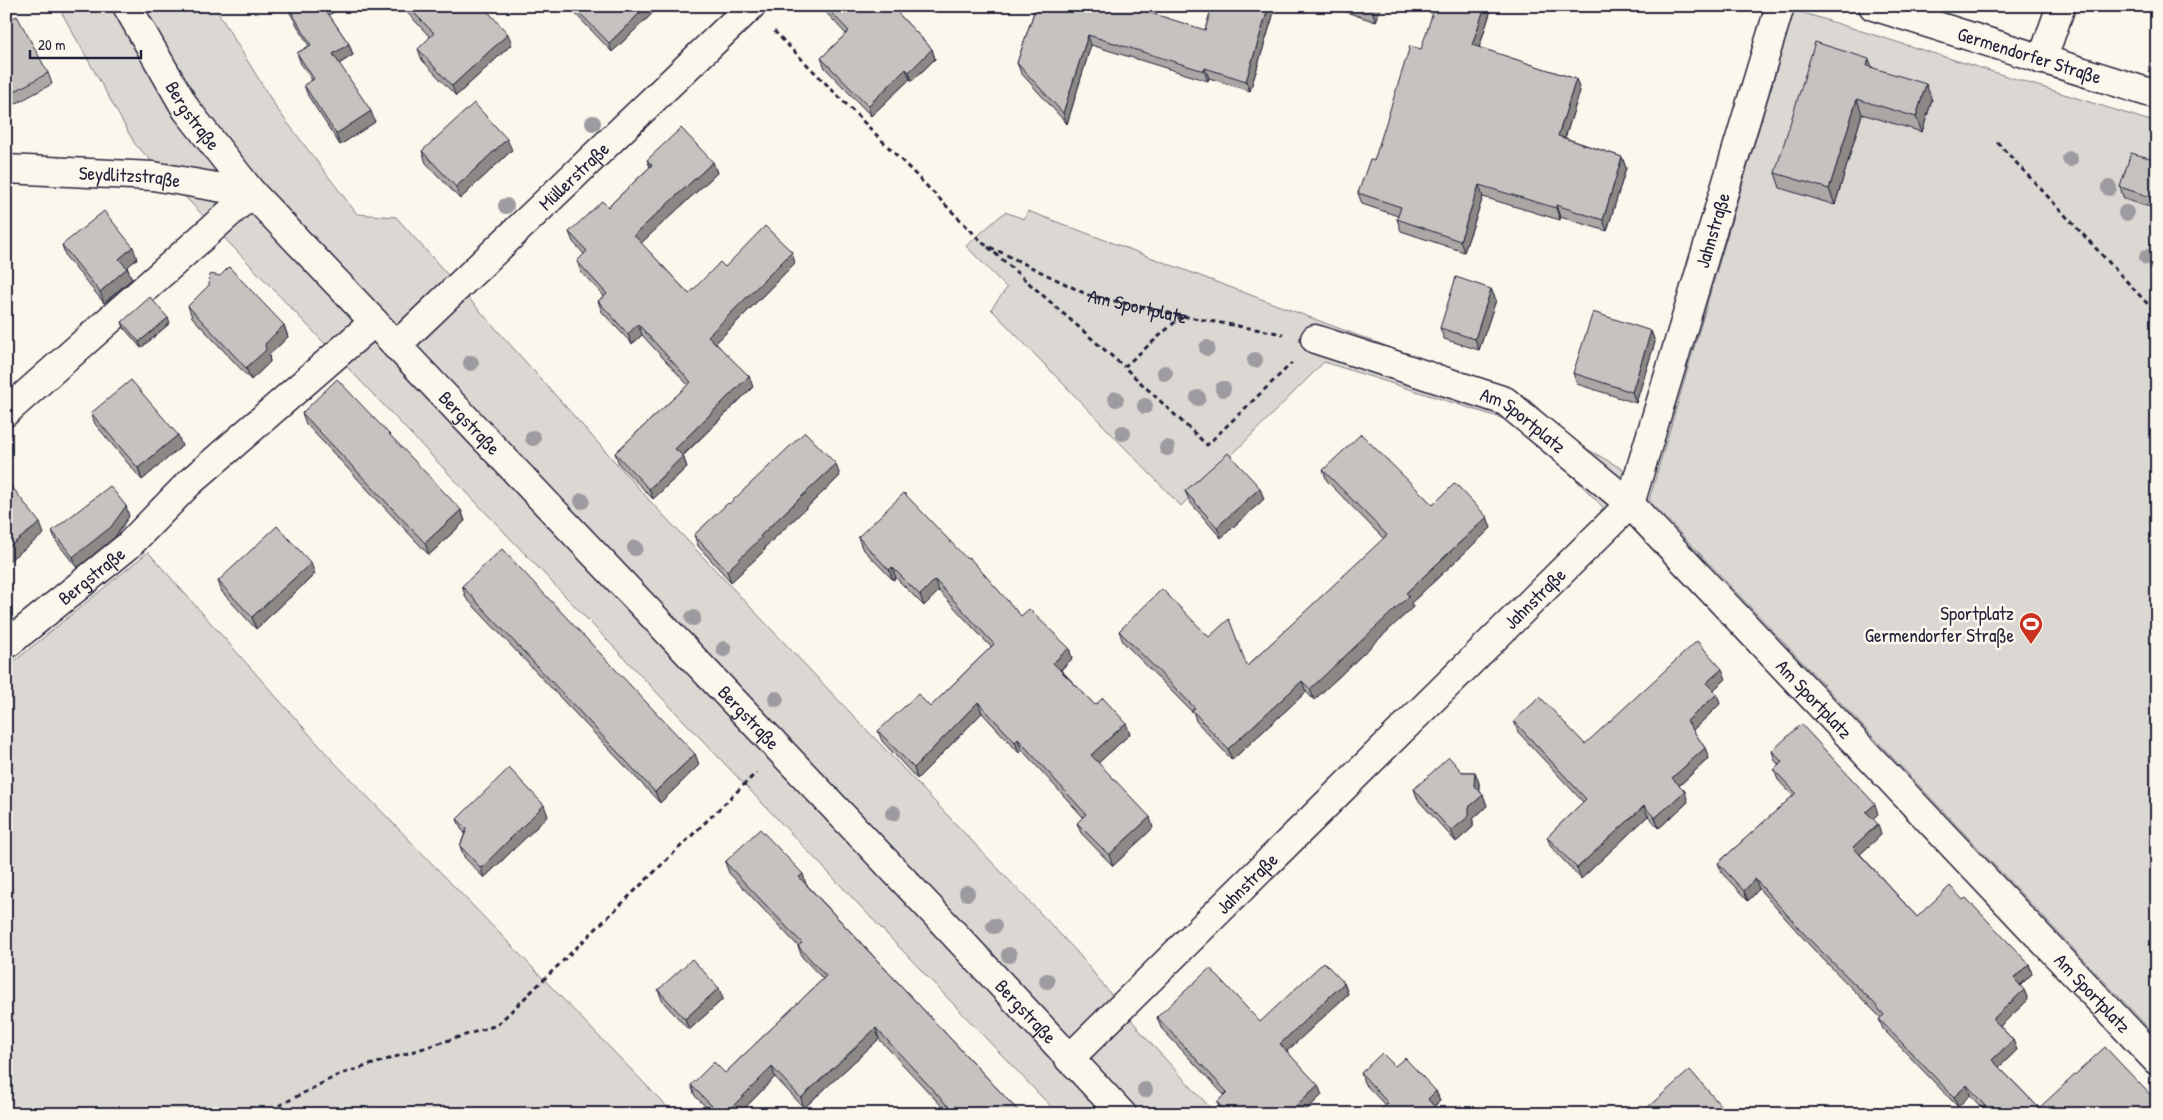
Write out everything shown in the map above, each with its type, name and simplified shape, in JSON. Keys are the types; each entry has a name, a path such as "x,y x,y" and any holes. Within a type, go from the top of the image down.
{"street":[{"name":"Bergstraße","path":"127,6 186,109 252,193 1122,1114"},
{"name":"Jahnstraße","path":"1069,1059 1630,504 1780,6"},
{"name":"Germendorfer Straße","path":"1873,6 2157,95"},
{"path":"2042,60 2062,6"},
{"name":"Müllerstraße","path":"396,346 751,7"},
{"name":"Seydlitzstraße","path":"6,169 153,176 252,193"},
{"path":"6,412 252,193"},
{"name":"Bergstraße","path":"6,644 128,546 188,483 374,322"},
{"name":"Am Sportplatz","path":"1315,340 1505,401 1630,504 2157,1061"}],"path":[{"name":"Am Sportplatz","path":"751,7 984,244 1088,295 1182,316 1315,340"},
{"path":"1997,142 2157,314"},
{"path":"984,244 1124,367 1207,445 1315,340"},
{"path":"1124,367 1182,316"},
{"path":"264,1114 338,1075 497,1025 780,750"}],"shaded area":[{"path":"58,6 214,6 277,109 357,214 396,217 650,501 1077,952 1145,1037 1216,1114 1058,1114 135,144"},
{"path":"1794,10 2157,123 2157,1037 1649,500"},
{"path":"1028,211 1529,400 1575,442 1624,470 1606,510 1520,424 1324,362 1181,506 991,309 1007,288 966,246 1005,212 1024,219"},
{"path":"148,552 334,762 674,1114 6,1114 6,668"}],"building":[{"path":"288,6 323,6 349,44 333,54 371,111 336,134 304,85 314,79 297,53 311,45"},
{"path":"407,6 483,6 508,34 452,86 418,49 434,33"},
{"path":"573,6 647,6 609,43"},
{"path":"825,6 891,6 932,49 909,72 906,69 868,106 821,58 849,31"},
{"path":"1036,6 1129,6 1205,30 1212,6 1269,6 1246,81 1205,68 1204,71 1088,35 1063,113 1017,63"},
{"path":"1359,6 1373,6 1372,10"},
{"path":"1435,6 1485,6 1472,45 1576,79 1558,136 1622,157 1603,220 1556,205 1556,208 1479,185 1460,241 1397,219 1401,207 1358,193 1370,159 1374,161 1410,46 1421,49"},
{"path":"17,16 48,73 6,96 6,21"},
{"path":"1815,42 1869,59 1867,66 1926,84 1916,117 1857,99 1829,189 1775,173"},
{"path":"474,103 507,139 456,187 422,151"},
{"path":"681,128 713,162 634,235 689,294 720,262 725,267 765,226 792,252 708,336 749,376 675,449 683,456 649,489 615,453 691,382 638,324 628,334 598,301 607,294 577,261 587,251 569,232 602,201 608,207 652,165 647,160"},
{"path":"2131,153 2157,160 2157,199 2120,187"},
{"path":"104,211 133,247 119,259 127,268 100,292 62,245"},
{"path":"229,267 284,325 265,344 266,350 246,368 188,306 209,285 210,274 220,276"},
{"path":"1456,277 1491,289 1475,339 1440,328"},
{"path":"150,297 168,318 139,342 122,322"},
{"path":"1593,312 1651,331 1632,392 1573,373"},
{"path":"337,379 461,510 425,543 302,413"},
{"path":"131,380 178,435 138,468 91,413"},
{"path":"805,432 836,464 760,536 761,538 727,571 694,535"},
{"path":"1361,434 1433,505 1455,483 1487,517 1406,593 1409,596 1310,689 1302,681 1228,749 1192,710 1195,708 1119,631 1162,589 1209,637 1229,619 1247,666 1387,535 1323,470"},
{"path":"1228,453 1260,488 1217,527 1185,491"},
{"path":"6,479 40,523 6,549"},
{"path":"110,486 126,506 111,527 73,557 52,531"},
{"path":"904,493 967,559 969,557 1021,616 1029,609 1069,648 1053,663 1095,705 1103,698 1126,723 1091,755 1150,817 1109,855 1077,823 1086,814 1018,739 1015,742 978,702 914,768 878,731 918,694 930,707 994,644 935,580 920,595 892,567 889,570 858,537"},
{"path":"277,526 311,563 252,617 218,581"},
{"path":"502,549 695,754 655,792 462,586"},
{"path":"1697,641 1722,669 1706,683 1717,694 1687,721 1705,748 1672,778 1685,791 1655,818 1644,806 1577,868 1547,837 1586,799 1514,721 1540,697 1585,744"},
{"path":"1801,724 1875,804 1866,812 1878,824 1853,847 1917,917 1950,886 1963,900 1966,898 2029,964 2014,978 2024,990 1993,1019 2013,1040 1992,1060 2039,1108 2105,1047 2157,1102 2157,1114 1992,1114 1967,1085 1954,1097 1879,1019 1884,1015 1873,1002 1809,939 1755,879 1744,891 1718,863 1796,793 1774,770 1782,762 1772,751"},
{"path":"1449,757 1462,772 1475,772 1474,786 1483,795 1469,807 1469,816 1451,831 1414,789"},
{"path":"509,768 544,805 481,868 460,846 467,829 457,819"},
{"path":"760,829 803,874 799,877 1021,1114 955,1114 876,1028 801,1098 772,1067 725,1114 720,1114 691,1085 714,1062 725,1073 826,976 798,946 802,943 725,862"},
{"path":"692,959 719,988 685,1019 658,990"},
{"path":"1324,962 1344,983 1280,1044 1318,1085 1287,1114 1228,1114 1217,1102 1227,1092 1157,1017 1210,968 1260,1022"},
{"path":"1382,1053 1395,1066 1405,1058 1436,1091 1428,1099 1440,1114 1376,1114 1388,1103 1361,1073"},
{"path":"1690,1070 1728,1114 1640,1114"}],"place":[{"name":"Sportplatz Germendorfer Straße","path":"2031,645"}]}
